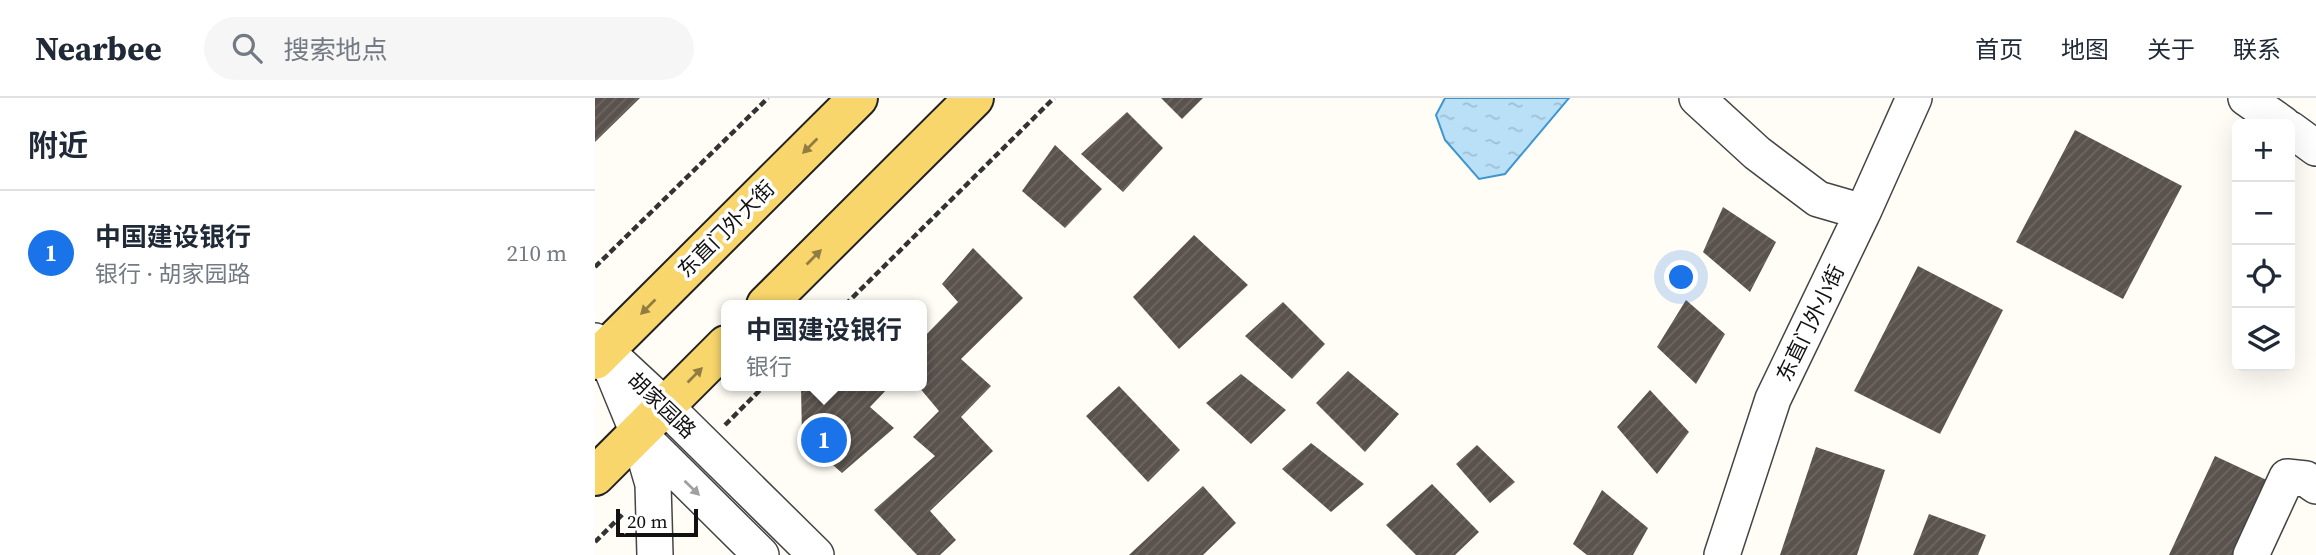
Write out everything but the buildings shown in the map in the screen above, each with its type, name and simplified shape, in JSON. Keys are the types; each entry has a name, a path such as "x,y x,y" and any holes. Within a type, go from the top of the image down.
{"main road":[{"name":"东直门外大街","path":"598,351 858,98"},
{"path":"771,300 974,98"},
{"path":"595,476 721,350"}],"street":[{"path":"1697,98 1757,153 1818,200 1863,212"},
{"name":"东直门外小街","path":"1722,555 1773,399 1863,212 1914,98"},
{"path":"2246,98 2276,119"},
{"path":"2295,133 2316,148"},
{"name":"胡家园路","path":"598,351 664,406 816,555"},
{"name":"胡家园路","path":"598,351 638,433 761,555"},
{"path":"638,433 653,484 655,555"},
{"path":"2251,555 2287,477 2307,480 2316,486"}],"path":[{"path":"595,267 768,98"},
{"path":"850,300 1054,98"}],"water":[{"path":"1445,98 1569,98 1505,174 1479,179 1445,140 1436,115"}],"place":[{"name":"中国建设银行","path":"824,440"}]}
